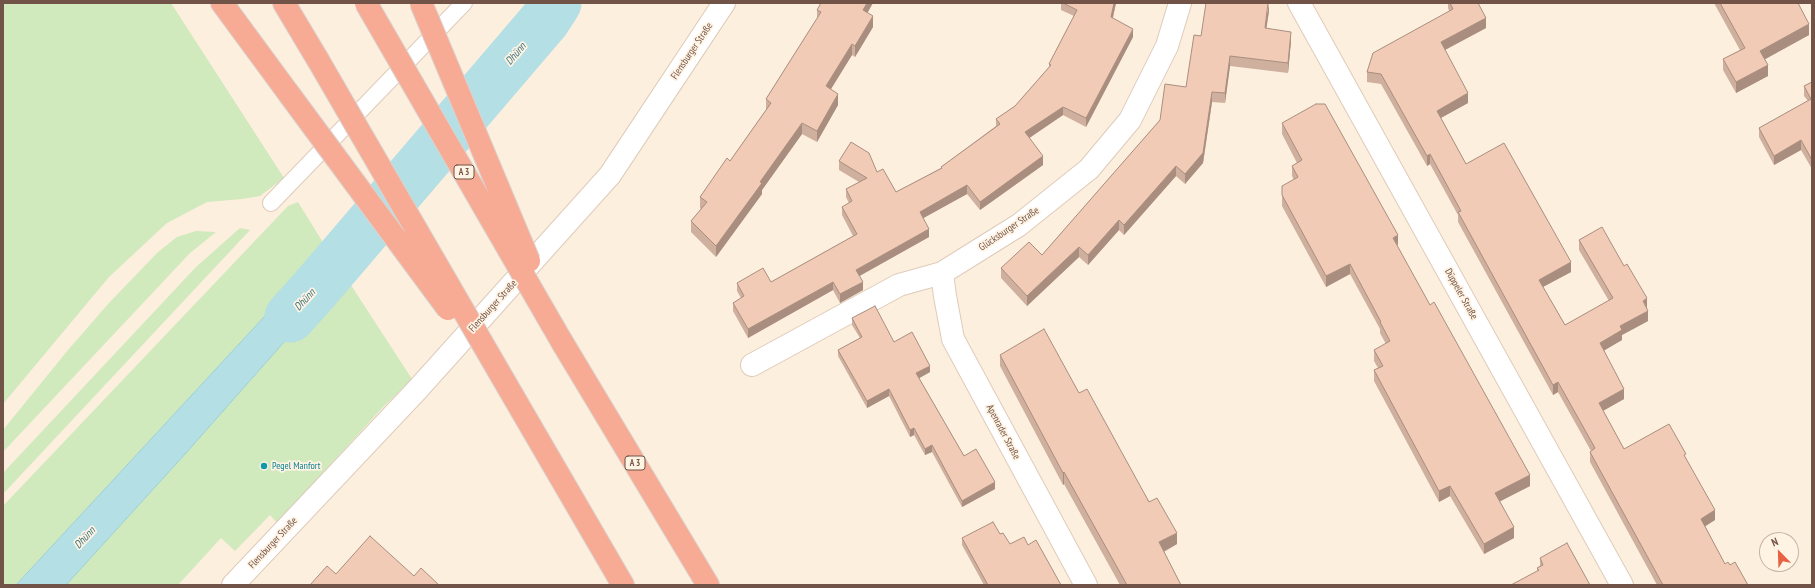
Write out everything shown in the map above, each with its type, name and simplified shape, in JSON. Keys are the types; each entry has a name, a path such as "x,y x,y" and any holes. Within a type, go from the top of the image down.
{"highway":[{"path":"222,3 513,396"},
{"path":"284,3 623,585"},
{"name":"A 3","path":"366,3 562,342 708,585"},
{"path":"421,3 562,342"}],"street":[{"name":"Flensburger Straße","path":"236,584 417,390 610,175 724,3"},
{"name":"Glücksburger Straße","path":"752,365 899,285 942,273 1019,224 1089,169 1130,120 1167,46 1180,3"},
{"name":"Düppeler Straße","path":"1299,3 1622,585"},
{"name":"Apenrader Straße","path":"942,273 953,339 1086,585"}],"lane":[{"path":"271,203 464,3"}],"green space":[{"path":"3,3 171,3 284,178 260,196 207,202 167,223 109,277 3,404"},
{"path":"298,202 327,249 16,585 3,585 3,506 288,206"},
{"path":"240,228 250,230 3,494 3,473 196,267"},
{"path":"196,231 216,232 190,253 3,452 3,430 68,350 109,303 158,252 177,237"},
{"path":"347,279 412,379 383,407 277,523 270,515 235,551 221,538 178,585 66,585 186,453 292,333"}],"water":[{"path":"327,249 347,278 292,333 186,453 66,585 16,585"}],"building":[{"path":"821,3 867,3 863,10 873,16 855,46 852,44 826,86 838,94 817,131 802,123 760,182 762,183 716,246 691,221 707,202 700,197 727,158 730,161 771,103 766,99 821,12 817,10"},
{"path":"1063,3 1114,3 1111,17 1133,29 1086,118 1063,107 1025,132 1043,156 980,202 967,185 920,212 929,229 856,270 863,282 840,294 833,282 748,329 733,303 744,296 737,283 763,268 771,282 857,234 842,207 852,201 846,189 867,178 839,161 851,142 869,153 877,172 883,169 896,192 942,168 941,167 1000,124 996,119 1015,106 1051,65 1049,64 1077,10"},
{"path":"1206,3 1268,3 1265,28 1291,32 1288,63 1230,56 1225,93 1212,92 1203,153 1185,174 1176,166 1124,225 1119,220 1088,255 1079,247 1027,296 1001,268 1029,242 1042,255 1160,120 1165,84 1186,87 1194,35 1201,36"},
{"path":"1450,3 1478,3 1486,18 1441,42 1468,93 1437,111 1466,164 1504,143 1571,262 1539,280 1565,325 1613,298 1579,240 1602,227 1624,266 1627,264 1647,298 1643,301 1648,311 1620,326 1622,330 1600,343 1624,389 1599,403 1624,449 1669,424 1686,454 1684,455 1715,510 1701,519 1725,564 1728,562 1730,565 1735,562 1748,585 1663,585 1590,452 1595,448 1558,382 1553,385 1458,212 1461,211 1430,154 1427,156 1381,74 1367,72 1373,53 1453,9"},
{"path":"1720,3 1798,3 1809,24 1760,51 1768,65 1736,82 1723,59 1745,48"},
{"path":"1812,82 1812,160 1801,140 1774,156 1759,128 1811,99 1804,86"},
{"path":"1316,104 1325,104 1398,235 1393,238 1430,305 1434,302 1530,475 1495,493 1514,527 1484,544 1450,486 1439,491 1374,370 1383,366 1374,350 1390,341 1350,264 1326,276 1282,195 1282,186 1298,177 1292,166 1302,160 1282,123"},
{"path":"875,306 894,342 912,332 930,366 916,373 964,456 976,449 995,482 962,501 932,445 925,449 914,428 910,430 889,389 867,401 838,350 862,337 852,318"},
{"path":"1044,329 1079,393 1087,389 1149,502 1157,498 1177,533 1159,542 1181,585 1127,585 1064,472 1063,473 1000,355"},
{"path":"993,522 1000,534 1003,533 1010,544 1024,537 1028,545 1036,540 1061,585 988,585 962,538"},
{"path":"370,536 414,576 421,568 439,585 310,585 327,566 336,574"},
{"path":"1567,543 1590,585 1511,585 1539,570 1537,568 1543,565 1540,558"}],"waterway":[{"name":"Dhünn","path":"290,317 545,20 556,3"}],"place":[{"name":"Pegel Manfort","path":"264,466"}]}
